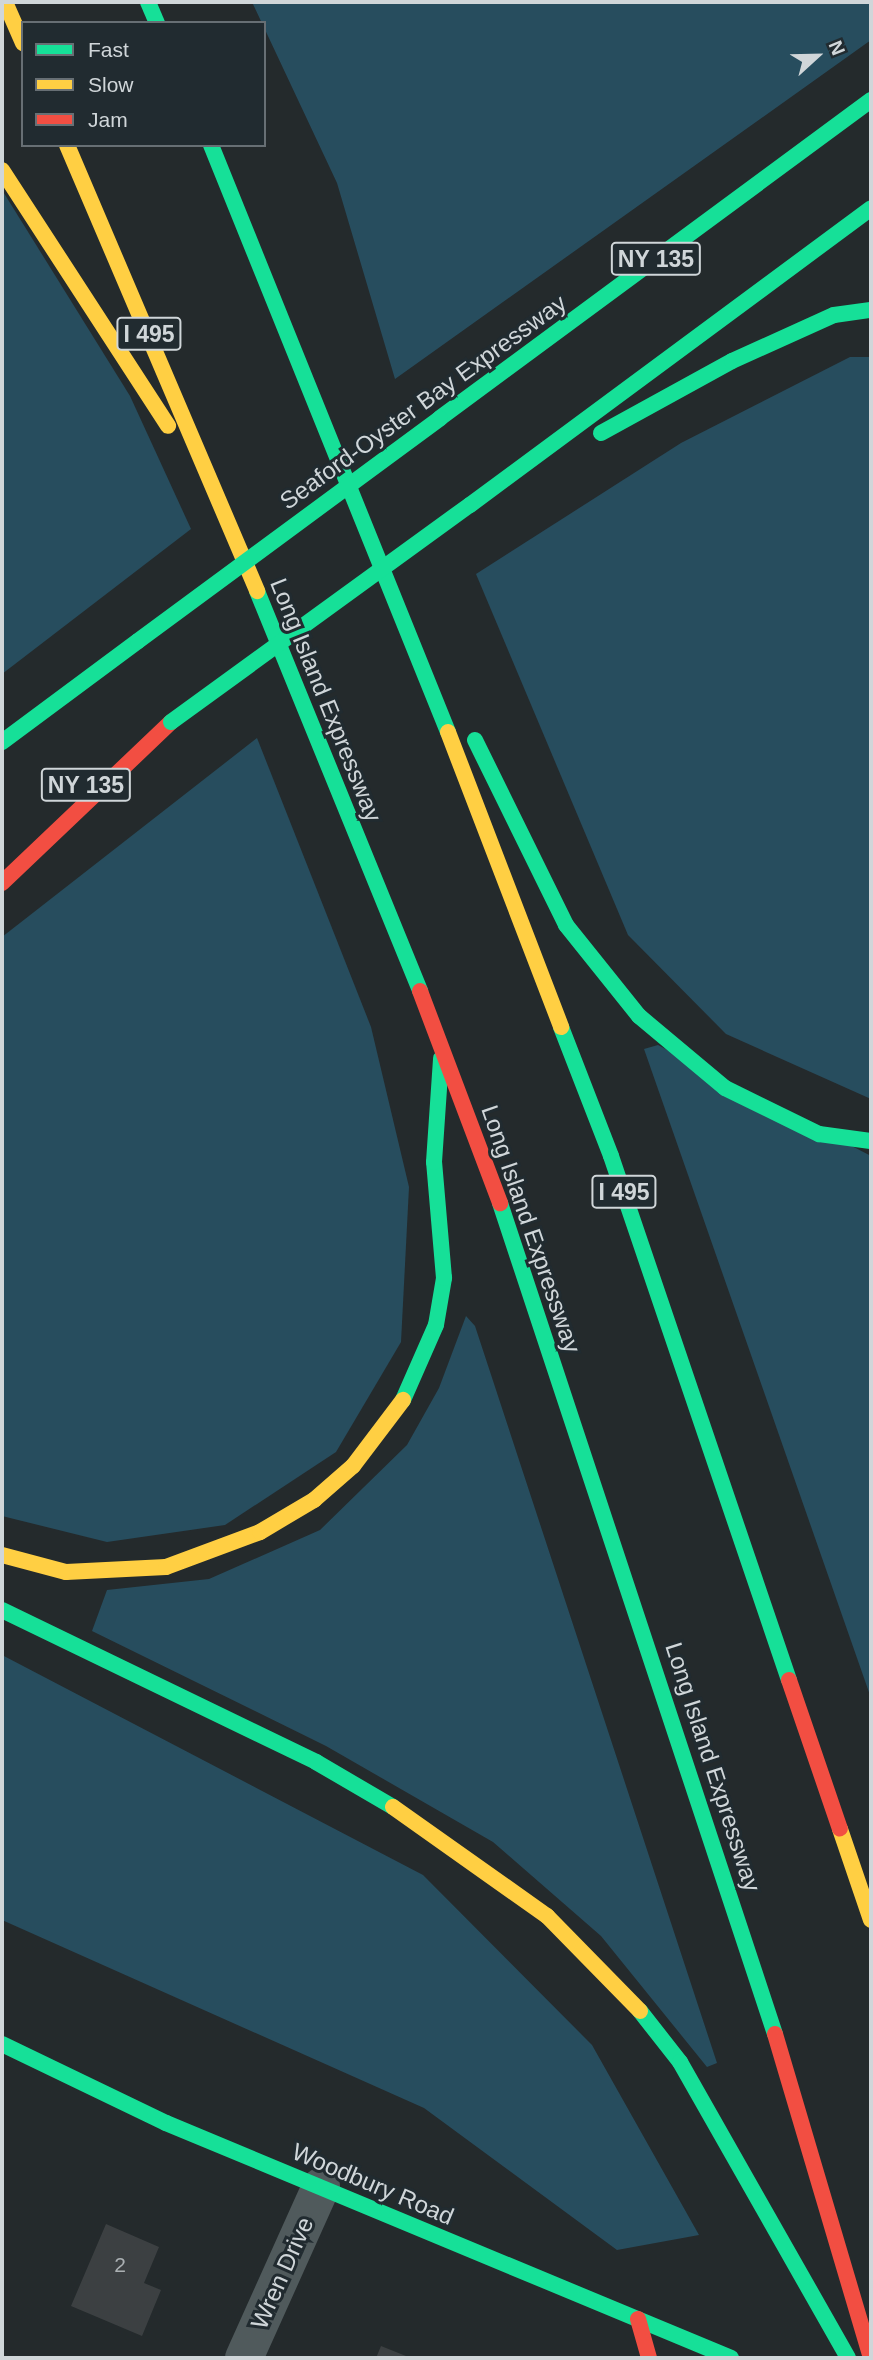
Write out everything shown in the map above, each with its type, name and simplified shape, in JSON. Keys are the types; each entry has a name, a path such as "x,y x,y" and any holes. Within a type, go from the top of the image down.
{"main road":[{"path":"5,2 21,38"},
{"path":"148,2 156,21"},
{"name":"Seaford-Oyster Bay Expressway","path":"2,741 871,100"},
{"name":"Long Island Expressway","path":"68,147 230,523 442,1046 511,1233 754,1964 848,2269 871,2358"},
{"name":"I 495","path":"212,147 346,476 611,1156 871,1920"},
{"path":"2,170 230,523"},
{"name":"NY 135","path":"55,808 871,208"},
{"path":"470,505 732,360 834,315 871,310"},
{"path":"346,476 450,688"},
{"path":"39,692 138,641"},
{"path":"2,883 171,722"},
{"path":"468,726 566,925 639,1016 725,1088 819,1134 871,1141"},
{"path":"2,1555 66,1572 166,1567 260,1532 314,1500 353,1466 391,1421 416,1377 436,1325 444,1278 434,1162 442,1046"},
{"path":"2,1610 316,1762 425,1825 547,1916 646,2017 680,2062 848,2358"},
{"name":"Woodbury Road","path":"2,2044 166,2123 731,2358"},
{"path":"638,2319 649,2358"}],"street":[{"name":"Wren Drive","path":"244,2358 321,2187"}],"shaded area":[{"path":"252,2 871,2 871,40 395,379 337,183 266,32 266,21 261,21"},
{"path":"2,190 130,396 191,529 2,674"},
{"path":"850,357 871,357 871,1099 726,1034 628,935 476,574 681,443"},
{"path":"257,738 371,1027 409,1187 401,1342 336,1452 225,1525 107,1542 2,1516 2,937"},
{"path":"658,1045 871,1156 871,1698 644,1049"},
{"path":"466,1316 475,1326 717,2063 707,2067 601,1936 493,1842 326,1746 92,1631 107,1590 209,1579 320,1530 407,1445 439,1388"},
{"path":"2,1655 423,1875 592,2045 699,2235 617,2250 424,2108 2,1920"}],"building":[{"path":"106,2224 159,2247 144,2283 161,2290 142,2336 71,2306"},
{"path":"381,2346 411,2358 376,2358"}],"traffic: fast":[{"path":"148,2 156,21"},
{"path":"440,418 871,100"},
{"path":"212,147 448,732"},
{"path":"470,505 871,208"},
{"path":"601,433 732,361 834,315 871,310"},
{"path":"138,641 440,418"},
{"path":"171,722 470,505"},
{"path":"257,591 420,991"},
{"path":"2,742 138,641"},
{"path":"475,740 566,925 639,1016 725,1088 819,1134 871,1141"},
{"path":"561,1027 611,1156 789,1680"},
{"path":"403,1400 436,1325 444,1278 434,1162 441,1058"},
{"path":"500,1203 775,2034"},
{"path":"2,1610 316,1762 393,1807"},
{"path":"640,2011 680,2062 848,2358"},
{"path":"2,2044 166,2123 731,2358"}],"traffic: slow":[{"path":"5,2 21,38"},
{"path":"68,147 257,591"},
{"path":"2,170 168,426"},
{"path":"448,732 561,1027"},
{"path":"2,1555 66,1572 166,1567 260,1532 314,1500 353,1466 403,1400"},
{"path":"393,1807 547,1916 640,2011"},
{"path":"840,1829 871,1920"}],"traffic: jam":[{"path":"2,883 171,722"},
{"path":"420,991 500,1203"},
{"path":"789,1680 840,1829"},
{"path":"775,2034 871,2358"},
{"path":"638,2319 649,2358"}]}
